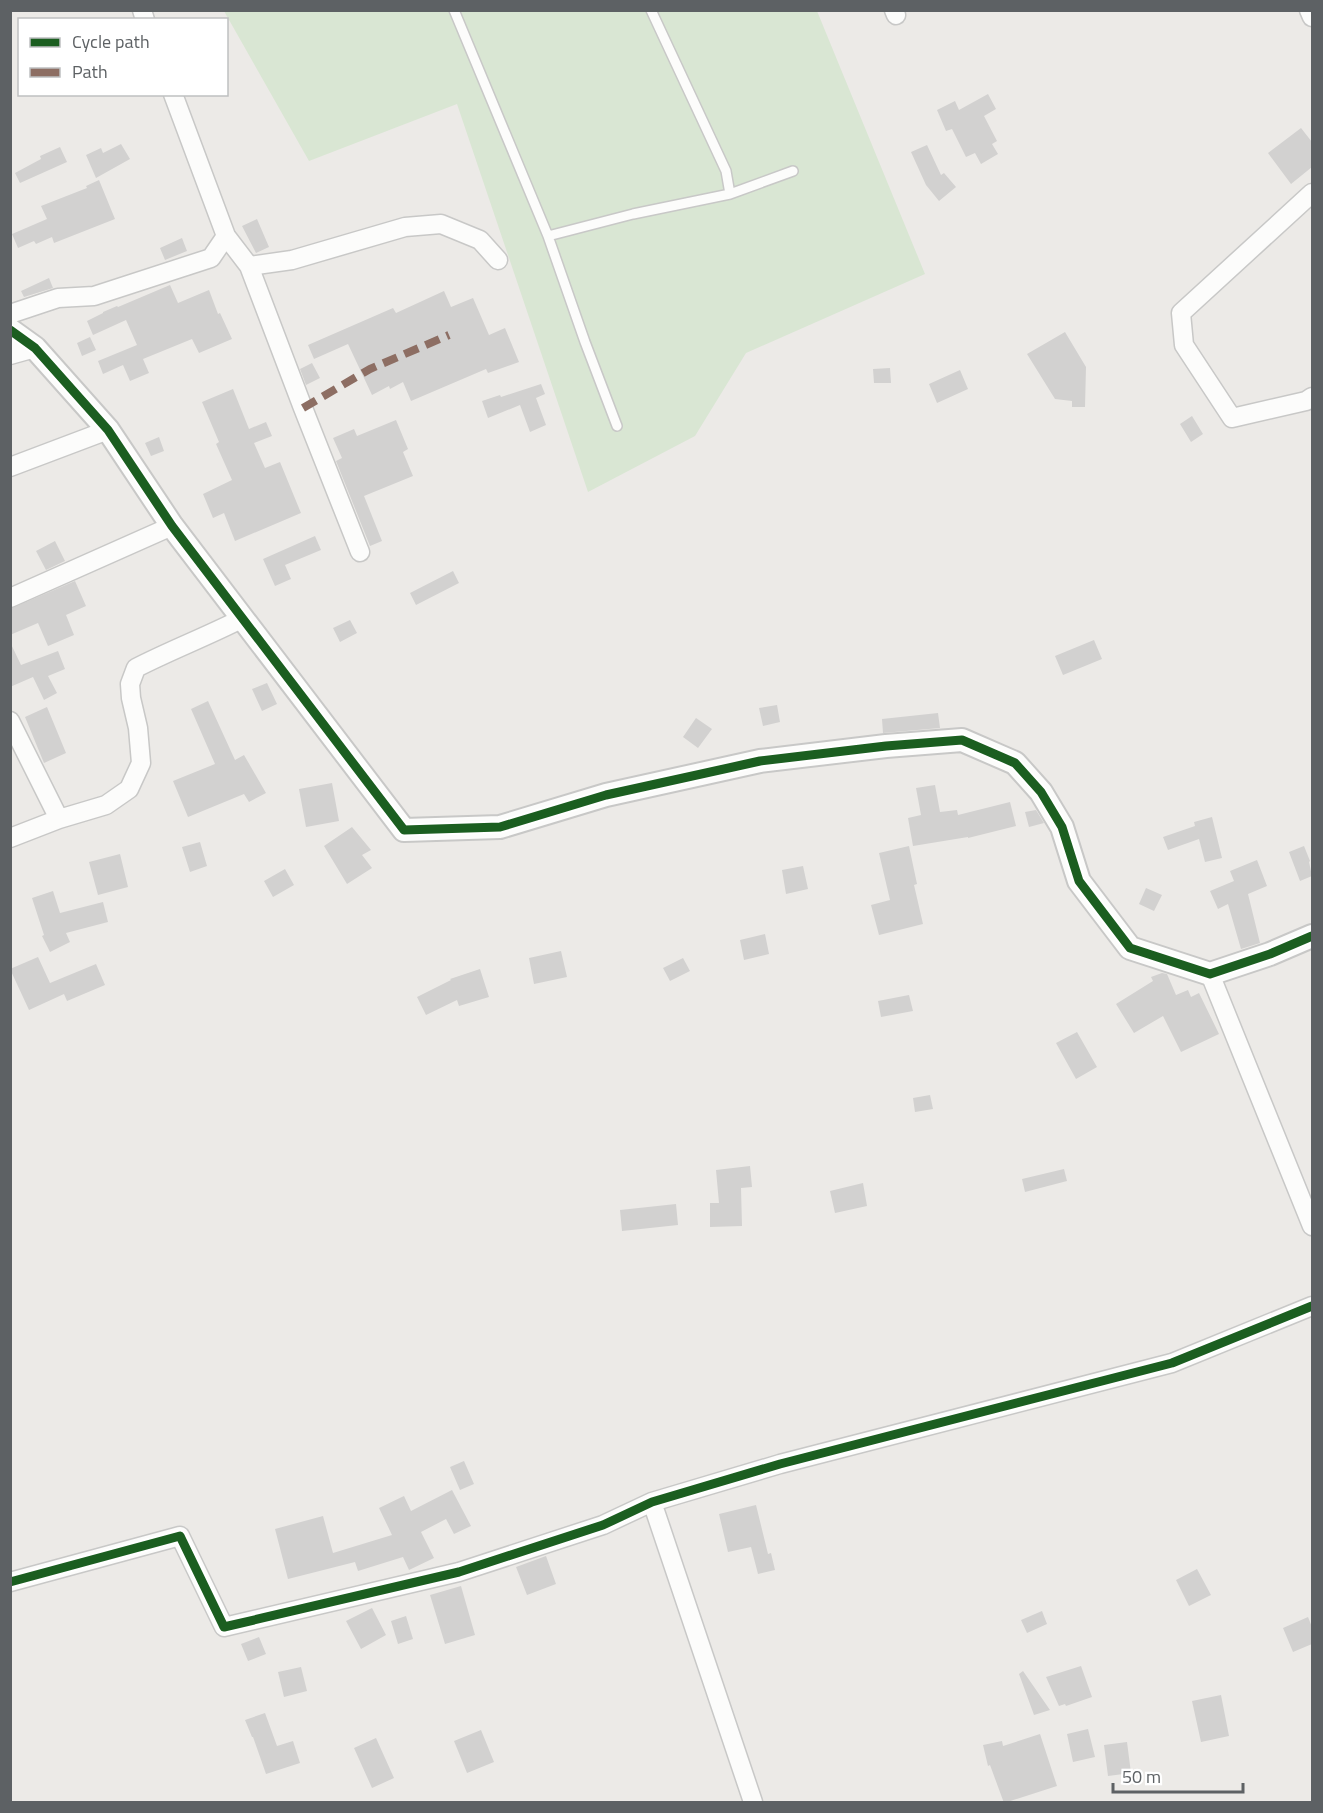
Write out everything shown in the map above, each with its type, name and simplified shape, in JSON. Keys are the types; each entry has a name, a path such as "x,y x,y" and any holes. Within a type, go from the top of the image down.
{"street":[{"path":"1309,10 1312,17"},
{"path":"174,96 226,236 249,266 360,552"},
{"path":"1312,193 1181,313 1184,345 1232,418 1306,401 1312,397"},
{"path":"249,266 292,260 405,227 441,224 480,240 498,260"},
{"path":"10,314 57,298 94,296 211,258 226,236"},
{"path":"10,330 35,348 108,430 172,526 404,830 500,827 606,795 760,761 962,740 1015,762 1041,792 1062,826 1079,881 1130,948 1210,974 1270,954 1312,936"},
{"path":"10,355 35,348"},
{"path":"10,467 108,430"},
{"path":"10,598 172,526"},
{"path":"10,838 59,819 106,805 129,789 141,764 138,728 130,698 130,684 136,668 243,618"},
{"path":"10,721 59,819"},
{"path":"1210,974 1312,1226"},
{"path":"10,1582 180,1536 224,1627 459,1572 603,1525 652,1502 780,1464 1172,1363 1312,1305"},
{"path":"652,1502 753,1803"}],"lane":[{"path":"454,10 548,236 617,426"},
{"path":"651,10 726,171 730,194"},
{"path":"548,236 633,214 730,194 793,171"}],"green space":[{"path":"224,11 817,11 925,274 746,353 695,436 588,492 457,104 309,161"}],"building":[{"path":"988,94 996,109 984,116 997,141 992,144 998,154 981,164 975,153 966,157 952,129 946,131 937,110 955,101 959,110"},
{"path":"1301,128 1312,142 1312,167 1291,184 1268,153"},
{"path":"121,144 130,159 96,178 86,155 101,148 103,153"},
{"path":"927,145 941,175 944,173 956,187 939,201 926,185 911,152"},
{"path":"60,147 67,162 20,183 15,173 41,159 40,156"},
{"path":"99,180 115,219 54,243 52,237 18,248 12,234 47,219 41,206 87,188 86,186"},
{"path":"257,219 269,247 256,253 242,226"},
{"path":"182,238 187,251 165,260 160,248"},
{"path":"49,278 53,288 24,297 21,291"},
{"path":"170,285 178,303 209,290 218,314 220,313 232,339 199,353 192,339 143,359 149,373 130,381 123,365 103,374 98,361 137,345 126,320 93,335 87,321 103,312"},
{"path":"444,291 451,307 473,298 489,335 505,328 519,362 488,373 486,369 411,401 403,382 372,395 348,344 314,359 308,345 393,308 396,313"},
{"path":"1065,332 1086,367 1085,407 1072,407 1072,401 1055,399 1027,354"},
{"path":"90,337 96,350 82,356 77,343"},
{"path":"312,363 320,378 306,385 300,369"},
{"path":"890,368 891,383 874,383 873,369"},
{"path":"960,370 968,389 937,403 929,384"},
{"path":"541,384 545,394 536,398 546,425 530,432 520,405 488,418 482,401"},
{"path":"233,389 249,429 266,422 272,436 254,443 265,468 280,462 301,513 235,541 224,513 213,518 203,494 232,480 216,444 219,442 202,402"},
{"path":"1192,416 1203,434 1191,442 1180,424"},
{"path":"396,420 408,449 403,452 413,476 364,496 382,541 370,546 336,461 342,458 333,438 354,429 357,436"},
{"path":"159,437 164,451 151,456 145,443"},
{"path":"315,536 321,550 285,565 291,579 275,586 263,559"},
{"path":"55,541 65,561 46,570 36,551"},
{"path":"453,571 459,583 416,605 410,593"},
{"path":"75,581 86,606 66,615 74,635 48,646 38,623 10,635 10,609"},
{"path":"350,620 357,633 340,642 333,628"},
{"path":"1094,640 1102,659 1063,675 1055,656"},
{"path":"10,642 21,665 58,651 65,669 48,676 57,693 44,700 33,677 10,687"},
{"path":"267,683 277,704 262,711 252,689"},
{"path":"208,701 235,760 244,755 266,793 249,802 244,794 188,817 173,781 215,764 191,709"},
{"path":"777,705 780,722 763,726 759,708"},
{"path":"47,707 66,753 44,763 25,717"},
{"path":"938,713 940,728 883,733 882,719"},
{"path":"696,718 712,729 698,748 683,737"},
{"path":"332,783 339,821 306,827 299,789"},
{"path":"935,785 940,812 957,810 958,815 1010,802 1016,826 968,838 913,846 908,818 921,815 916,788"},
{"path":"1036,810 1044,823 1029,827 1025,812"},
{"path":"1212,817 1222,858 1205,862 1199,839 1168,850 1163,837 1195,826 1194,822"},
{"path":"352,827 371,850 362,855 372,868 347,884 324,846"},
{"path":"200,842 207,866 190,872 182,847"},
{"path":"909,846 917,884 914,885 923,924 879,935 871,905 890,900 879,853"},
{"path":"1304,846 1310,861 1312,876 1300,881 1289,852"},
{"path":"120,854 128,887 98,895 89,862"},
{"path":"1257,860 1267,886 1248,894 1260,943 1241,949 1228,904 1218,909 1210,891 1234,881 1230,871"},
{"path":"803,866 808,889 786,894 782,870"},
{"path":"285,869 294,885 273,897 264,881"},
{"path":"1146,888 1162,895 1154,911 1139,904"},
{"path":"53,891 60,913 103,902 108,922 66,933 70,942 50,952 42,936 44,935 32,898"},
{"path":"765,934 769,954 744,960 740,940"},
{"path":"561,951 567,977 534,984 529,958"},
{"path":"38,957 50,983 96,964 105,985 67,1001 64,994 29,1010 10,969"},
{"path":"683,958 690,971 670,981 663,968"},
{"path":"480,969 489,997 459,1006 457,1000 426,1015 417,997 450,979"},
{"path":"1162,973 1167,974 1176,995 1188,990 1191,997 1199,993 1219,1034 1181,1052 1163,1016 1134,1033 1116,1004 1153,981 1151,977"},
{"path":"909,995 913,1011 881,1017 878,1001"},
{"path":"1077,1032 1097,1067 1076,1079 1056,1043"},
{"path":"930,1095 933,1109 915,1112 913,1098"},
{"path":"750,1166 752,1187 741,1188 742,1226 710,1227 710,1203 719,1203 716,1170"},
{"path":"1064,1169 1067,1181 1025,1192 1022,1179"},
{"path":"863,1183 867,1206 835,1213 830,1191"},
{"path":"676,1204 678,1225 622,1231 620,1210"},
{"path":"464,1461 474,1484 460,1490 450,1467"},
{"path":"452,1490 471,1526 454,1534 446,1519 421,1532 434,1558 409,1570 403,1557 358,1571 355,1562 288,1579 275,1529 323,1516 333,1553 392,1535 379,1508 404,1496 411,1511"},
{"path":"756,1505 768,1554 771,1553 775,1570 758,1574 751,1547 728,1552 719,1514"},
{"path":"546,1556 556,1584 527,1595 516,1567"},
{"path":"1197,1569 1211,1595 1189,1606 1176,1580"},
{"path":"461,1586 475,1635 445,1644 430,1595"},
{"path":"372,1608 386,1635 361,1649 346,1621"},
{"path":"1042,1611 1047,1624 1027,1633 1021,1620"},
{"path":"406,1616 413,1639 398,1644 391,1621"},
{"path":"1308,1617 1312,1627 1312,1644 1293,1652 1283,1628"},
{"path":"259,1637 266,1654 248,1661 241,1644"},
{"path":"1081,1666 1092,1697 1066,1706 1065,1704 1059,1706 1046,1677"},
{"path":"301,1667 307,1691 284,1697 278,1672"},
{"path":"1023,1671 1050,1710 1034,1715 1019,1674"},
{"path":"1221,1695 1229,1736 1201,1742 1192,1701"},
{"path":"265,1713 277,1746 293,1741 300,1763 266,1774 245,1720"},
{"path":"1088,1729 1095,1757 1073,1762 1067,1734"},
{"path":"481,1730 494,1762 467,1773 454,1741"},
{"path":"1040,1734 1057,1786 1004,1803 990,1765 988,1766 983,1745 1002,1741 1003,1746"},
{"path":"376,1738 394,1778 372,1788 354,1748"},
{"path":"1127,1742 1131,1773 1108,1776 1104,1745"}],"marked path":[{"path":"303,408 370,369 449,335"}],"cycle path":[{"path":"10,330 35,348 108,430 172,526 404,830 500,827 606,795 760,761 886,746 962,740 1015,763 1041,792 1062,827 1079,881 1130,948 1210,974 1270,954 1312,936"},
{"path":"10,1582 180,1536 224,1627 459,1572 603,1525 652,1502 780,1464 1172,1363 1312,1306"}]}
